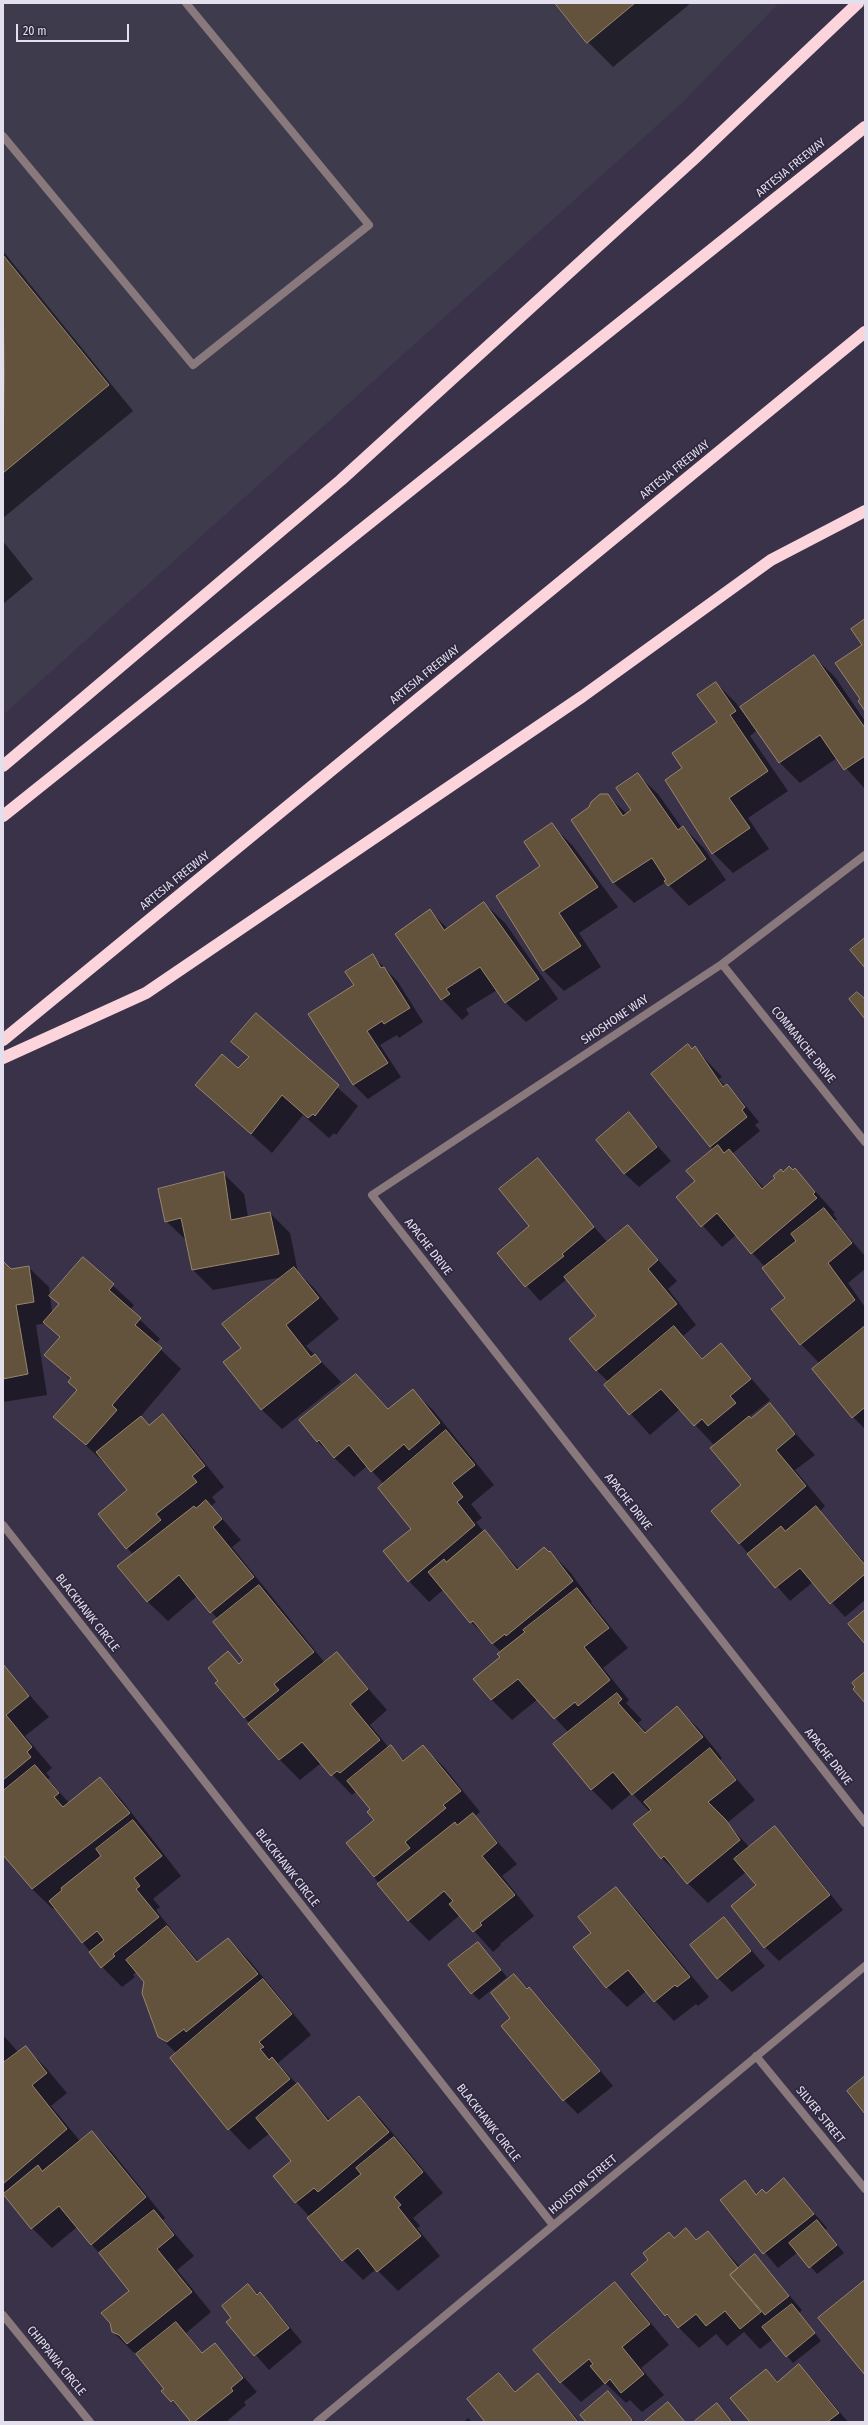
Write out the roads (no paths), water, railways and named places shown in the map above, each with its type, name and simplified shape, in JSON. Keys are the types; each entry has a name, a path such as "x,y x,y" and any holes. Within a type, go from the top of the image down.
{"highway":[{"path":"3,766 341,480 696,157 858,3"},
{"name":"ARTESIA FREEWAY","path":"3,816 865,127"},
{"name":"ARTESIA FREEWAY","path":"3,1040 865,332"},
{"path":"3,1058 146,993 584,696 771,560 865,511"}],"street":[{"path":"3,136 193,365 369,225 186,3"},
{"name":"SHOSHONE WAY","path":"372,1195 722,964 865,855"},
{"name":"COMMANCHE DRIVE","path":"722,964 865,1142"},
{"name":"APACHE DRIVE","path":"372,1195 865,1823"},
{"name":"BLACKHAWK CIRCLE","path":"3,1525 553,2225"},
{"name":"HOUSTON STREET","path":"317,2422 865,1966"},
{"name":"SILVER STREET","path":"756,2056 865,2189"},
{"name":"CHIPPAWA CIRCLE","path":"3,2315 90,2422"}]}
